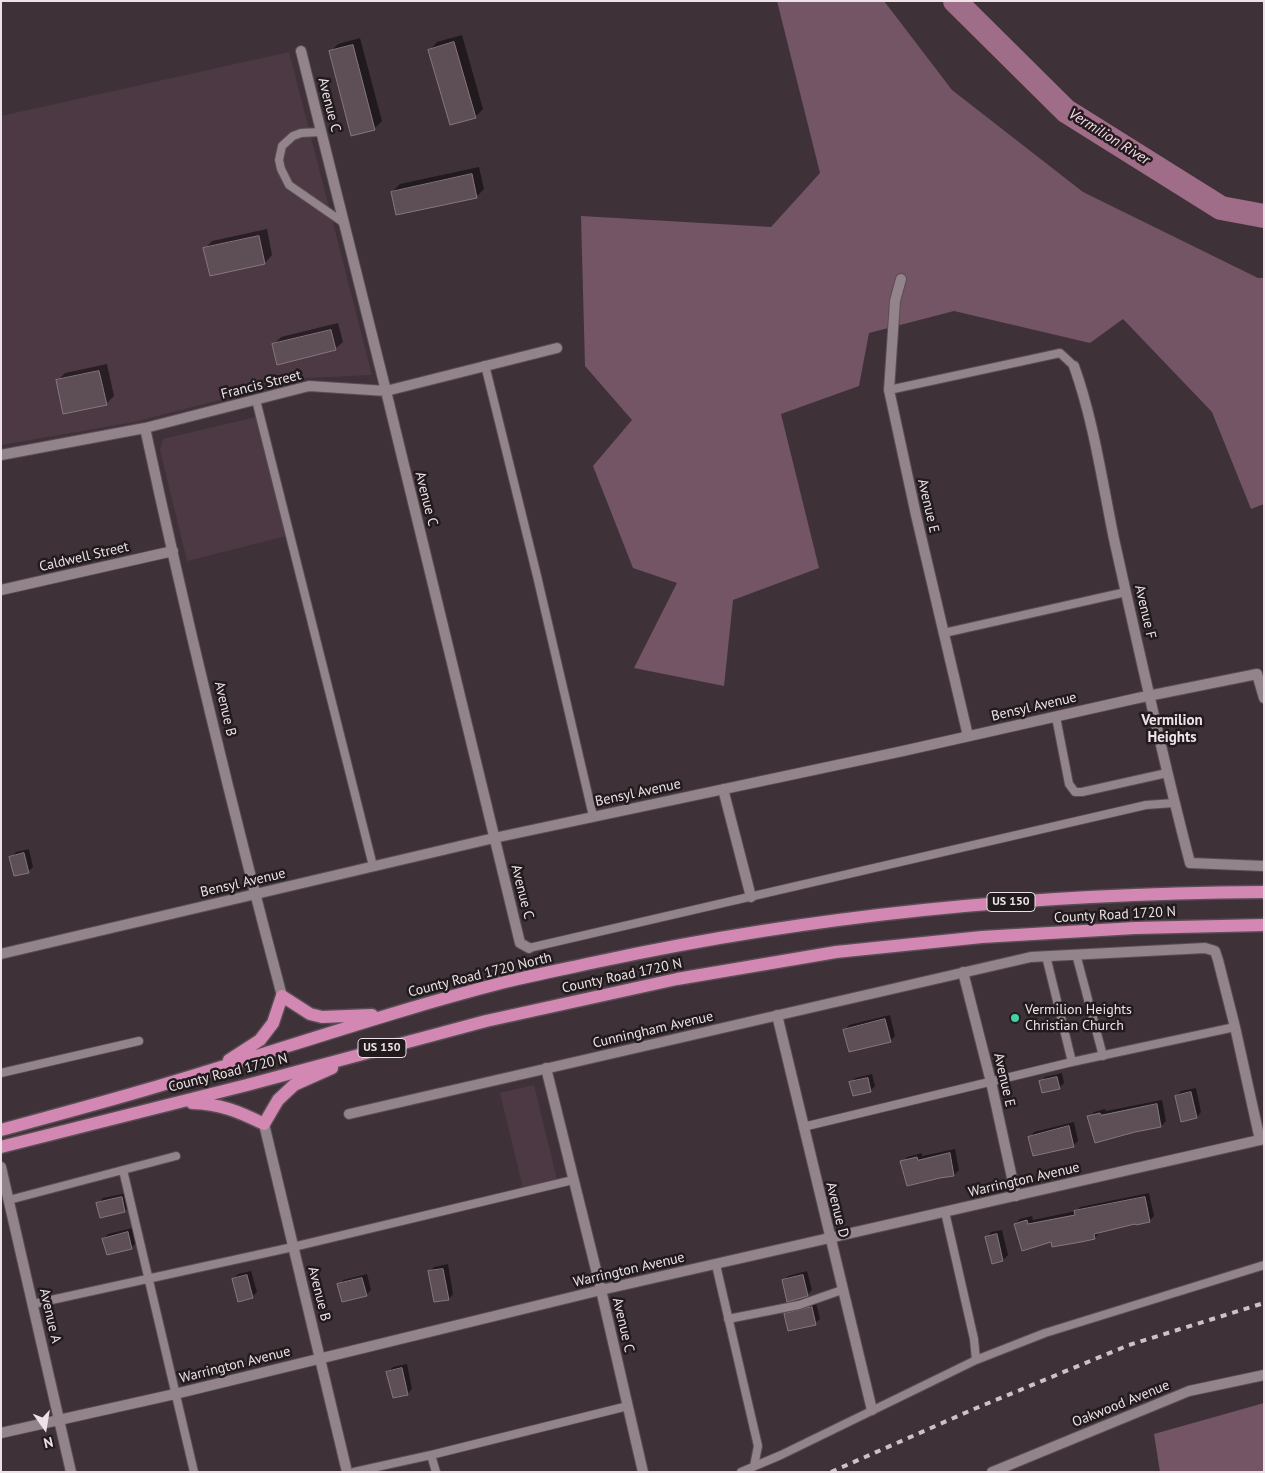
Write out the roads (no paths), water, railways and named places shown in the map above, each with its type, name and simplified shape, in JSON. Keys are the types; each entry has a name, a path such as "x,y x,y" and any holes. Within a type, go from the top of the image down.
{"main road":[{"name":"County Road 1720 N","path":"759,931 847,918 1064,897 1185,892 1264,892"},
{"name":"County Road 1720 N","path":"1,1147 247,1085 486,1021 677,979 836,952 982,936 1135,928 1264,925"},
{"name":"County Road 1720 North","path":"214,1069 388,1015 507,982 648,951 759,931"},
{"path":"214,1069 260,1040 273,1023 282,996 310,1014 322,1017 388,1015"},
{"path":"176,1102 214,1104 237,1110 264,1124 278,1100 294,1085 368,1052"},
{"name":"County Road 1720 N","path":"1,1130 214,1069"}],"street":[{"name":"Avenue C","path":"301,52 386,391 520,943 529,948"},
{"name":"Avenue E","path":"900,279 895,301 889,390 968,736"},
{"name":"Francis Street","path":"1,455 145,428 309,386 386,391 557,348"},
{"name":"Avenue F","path":"1074,366 1091,422 1103,488 1126,592 1174,803 1190,863 1264,866"},
{"name":"Avenue B","path":"145,428 255,894 282,996"},
{"name":"Caldwell Street","path":"1,590 173,551"},
{"name":"Bensyl Avenue","path":"1,954 494,838 1257,674 1264,698"},
{"path":"722,789 751,896"},
{"path":"963,972 1031,957 1205,948 1214,952 1218,960 1235,1026 1262,1140"},
{"name":"Avenue E","path":"963,972 991,1082 1016,1196"},
{"name":"Cunningham Avenue","path":"349,1114 963,972"},
{"name":"Avenue D","path":"777,1015 802,1127 872,1410"},
{"name":"Avenue C","path":"546,1068 601,1290 643,1472"},
{"name":"Avenue B","path":"264,1124 347,1472"},
{"name":"Warrington Avenue","path":"1,1433 175,1394 601,1290 1262,1140"},
{"name":"Avenue A","path":"1,1167 71,1472"},
{"name":"Oakwood Avenue","path":"992,1472 1189,1391 1264,1376"}],"lane":[{"path":"321,132 301,133 293,136 282,146 279,160 281,170 289,185 344,222"},
{"path":"889,390 1060,353 1074,366"},
{"path":"485,365 593,816"},
{"path":"256,400 373,866"},
{"path":"944,633 1126,592"},
{"path":"1056,716 1069,784 1075,792 1167,773"},
{"path":"529,948 1146,805 1174,803"},
{"path":"1076,954 1102,1056"},
{"path":"1046,956 1072,1062"},
{"path":"802,1127 1072,1062 1235,1026"},
{"path":"1,1073 140,1041"},
{"path":"9,1200 176,1156"},
{"path":"123,1170 194,1472"},
{"path":"33,1304 293,1247 573,1180"},
{"path":"944,1212 974,1338 976,1360"},
{"path":"716,1265 758,1446 754,1466"},
{"path":"740,1472 781,1455 976,1360 1045,1333 1264,1265"},
{"path":"728,1319 799,1305 842,1290"},
{"path":"354,1472 431,1455 628,1406"},
{"path":"431,1455 436,1472"}],"waterway":[{"name":"Vermilion River","path":"955,1 1066,111 1221,208 1264,216"}],"railway":[{"path":"831,1472 974,1409 1129,1345 1264,1303"}],"place":[{"name":"Vermilion Heights Christian Church","path":"1015,1018"}],"district":[{"name":"Vermilion Heights","path":"1172,730"}]}
